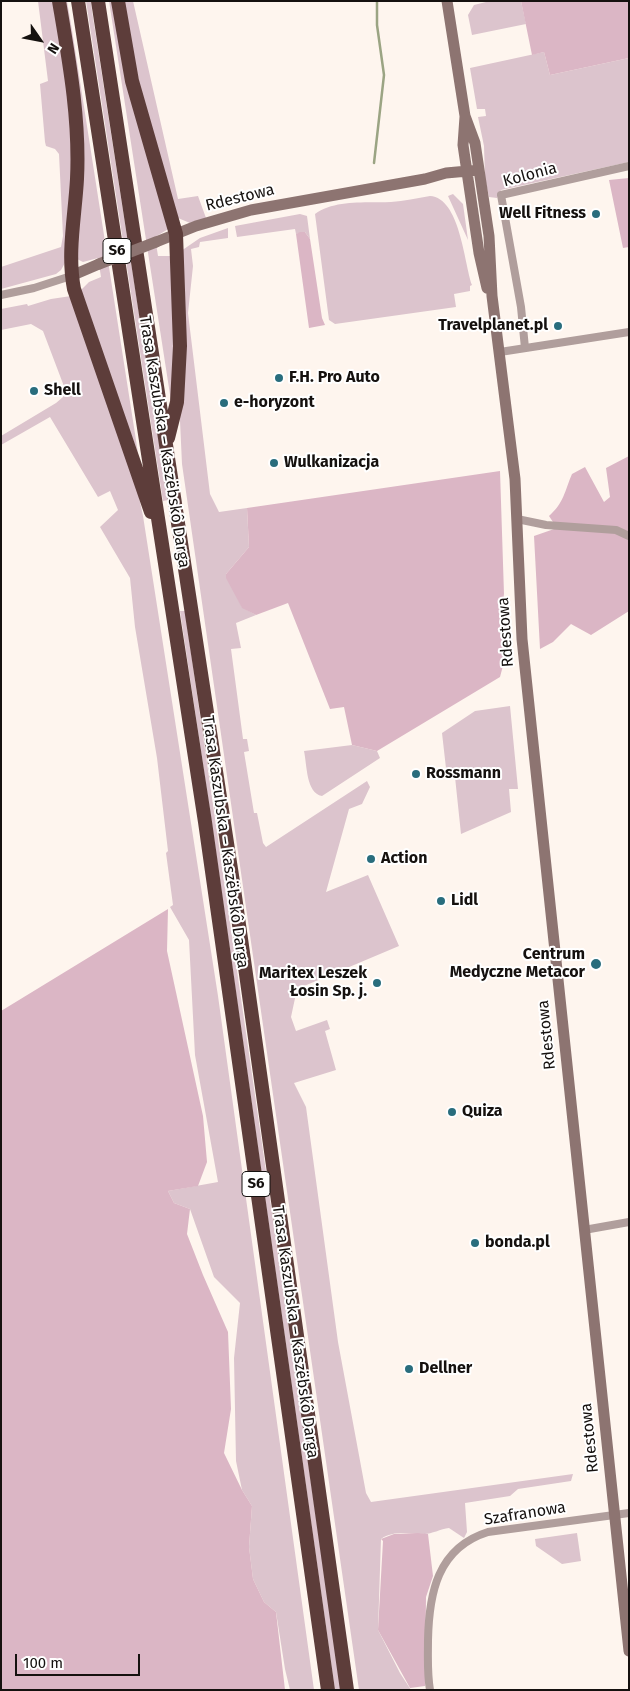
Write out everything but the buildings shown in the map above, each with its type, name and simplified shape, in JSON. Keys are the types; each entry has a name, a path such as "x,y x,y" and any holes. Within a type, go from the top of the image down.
{"highway":[{"path":"59,1 77,131 77,180 71,246 71,276 163,546"},
{"name":"Trasa Kaszubska – Kaszëbskô Darga","path":"78,1 206,832 328,1690"},
{"name":"Trasa Kaszubska – Kaszëbskô Darga","path":"98,1 233,882 346,1690"},
{"path":"118,1 134,89 176,234 180,346 177,402 166,443"}],"street":[{"name":"Rdestowa","path":"447,1 465,116 475,143 489,236 492,296 511,436 517,519 522,639 629,1651"},
{"name":"Rdestowa","path":"465,116 463,145 479,253 487,288 492,296"},
{"name":"Kolonia","path":"525,348 521,308 501,195 629,166"},
{"name":"Rdestowa","path":"71,276 176,234 251,210 425,179 442,179 479,170"},
{"path":"1,296 44,286 71,276"},
{"path":"500,352 629,332"},
{"path":"517,519 546,524 616,530 629,536"},
{"path":"584,1230 629,1222"},
{"name":"Szafranowa","path":"430,1690 428,1665 432,1594 442,1569 463,1546 470,1540 488,1532 629,1513"}],"shaded area":[{"path":"38,1 55,1 74,130 66,261 61,270 56,274 1,289 1,267 61,247 63,236 59,154 55,149 46,146 45,142 40,84 48,81"},
{"path":"63,1 67,1 72,30 138,453 79,292 89,282 101,277 98,258 83,262 77,259 80,186"},
{"path":"86,1 91,1 168,500 163,501"},
{"path":"109,1 114,1 170,228 155,237 158,256 172,256 176,338 171,401"},
{"path":"121,1 133,1 178,199 198,196 206,218 190,223 178,218 151,135"},
{"path":"490,1 521,1 526,24 472,35 468,15 474,5"},
{"path":"521,1 629,1 629,58 550,75 544,52 532,55"},
{"path":"544,52 550,75 629,58 629,162 501,190 497,198 489,197 485,178 484,146 478,117 486,116 485,109 477,109 470,68"},
{"path":"629,178 629,247 623,248 609,180"},
{"path":"453,194 463,204 468,240 448,196"},
{"path":"430,196 440,199 454,219 472,285 470,286 470,291 454,294 456,307 335,324 329,320 315,214 323,209 342,204 391,202"},
{"path":"300,214 307,216 310,239 305,232 296,234 295,229 237,237 235,226"},
{"path":"228,228 228,238 200,242 199,247 191,249 193,266 188,313 210,494 219,512 247,508 249,547 226,574 242,607 256,615 236,623 241,648 231,649 243,739 247,739 249,751 244,752 254,813 257,813 263,843 266,847 367,781 370,787 362,804 349,809 326,892 368,875 399,946 297,989 291,1017 296,1031 327,1020 330,1029 325,1031 336,1070 294,1083 306,1107 338,1342 366,1493 371,1502 573,1474 571,1481 518,1489 510,1496 465,1503 467,1532 464,1538 449,1528 427,1534 397,1533 381,1539 378,1630 411,1690 359,1690 182,464 180,421 181,251 200,238"},
{"path":"305,232 310,239 322,318 325,325 309,328 296,234"},
{"path":"71,296 136,483 143,516 218,996 314,1690 290,1690 276,1612 264,1602 253,1579 249,1547 252,1506 242,1490 236,1461 234,1358 240,1303 214,1277 190,1209 174,1203 168,1191 218,1182 195,1055 189,940 170,907 173,905 157,758 135,627 130,578 100,527 118,510 110,491 98,497 50,417 1,445 1,436 56,403 63,397 65,389 43,331 31,324 1,330 1,309 27,304 28,306 51,299"},
{"path":"629,456 629,611 591,635 571,624 553,642 540,649 534,536 557,528 549,516 564,496 572,474 585,467 604,502 610,497 606,468"},
{"path":"500,471 504,594 502,608 505,658 500,677 377,751 352,745 344,707 330,709 288,603 256,615 242,608 226,578 226,574 249,547 247,508"},
{"path":"180,611 185,611 341,1690 335,1690"},
{"path":"510,706 518,789 509,789 511,812 461,834 455,777 447,777 442,733 475,711"},
{"path":"352,745 377,751 380,758 322,796 317,794 310,784 304,751"},
{"path":"168,909 167,951 203,1116 207,1162 198,1186 168,1191 174,1203 190,1209 187,1234 228,1332 231,1409 224,1453 252,1506 249,1547 253,1579 264,1602 276,1612 285,1690 1,1690 1,1011"},
{"path":"577,1533 581,1561 562,1564 536,1546 535,1539"},
{"path":"394,1534 428,1534 433,1576 426,1597 425,1686 410,1688 378,1630 383,1541 381,1539"}],"waterway":[{"path":"374,163 384,75 377,25 377,1"}],"place":[{"name":"Well Fitness","path":"596,214"},
{"name":"Travelplanet.pl","path":"558,326"},
{"name":"F.H. Pro Auto","path":"279,378"},
{"name":"Shell","path":"34,391"},
{"name":"e-horyzont","path":"224,403"},
{"name":"Wulkanizacja","path":"274,463"},
{"name":"Rossmann","path":"416,774"},
{"name":"Action","path":"371,859"},
{"name":"Lidl","path":"441,901"},
{"name":"Centrum Medyczne Metacor","path":"596,964"},
{"name":"Maritex Leszek Łosin Sp. j.","path":"377,983"},
{"name":"Quiza","path":"452,1112"},
{"name":"bonda.pl","path":"475,1243"},
{"name":"Dellner","path":"409,1369"}]}
